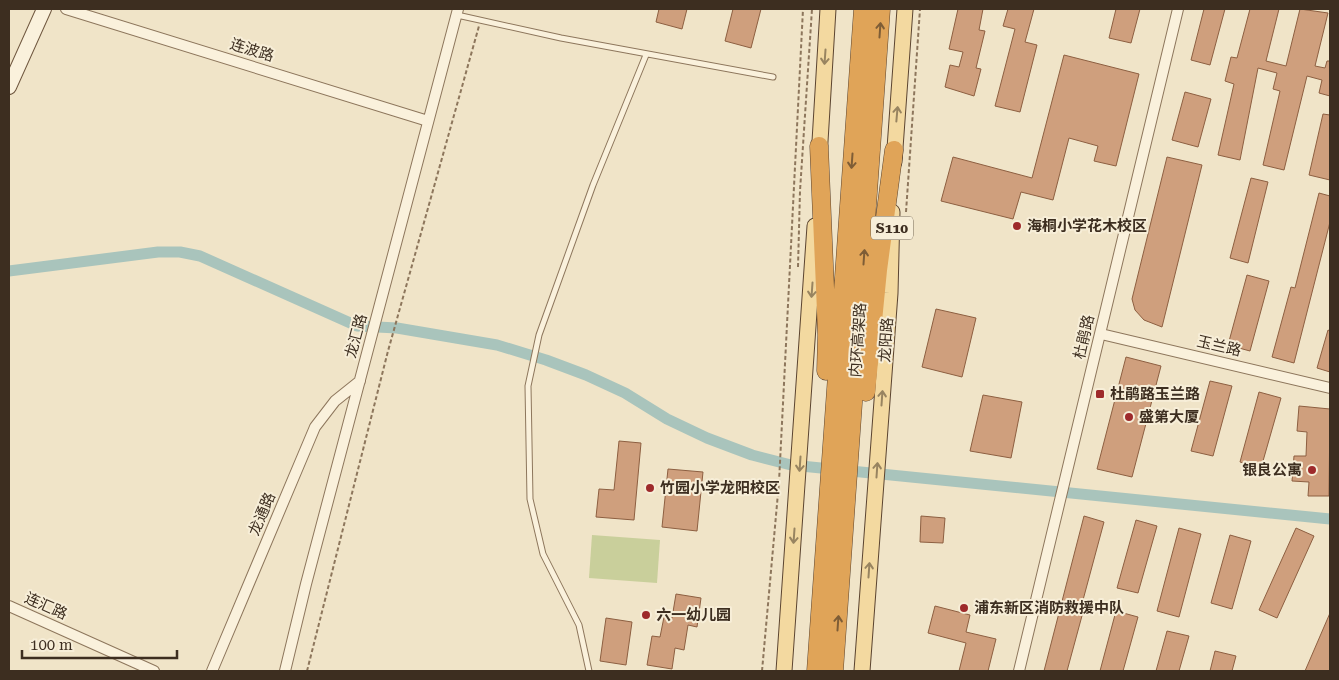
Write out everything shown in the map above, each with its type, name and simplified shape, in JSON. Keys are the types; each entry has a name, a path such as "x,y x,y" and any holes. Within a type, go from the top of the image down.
{"highway":[{"name":"内环高架路","path":"816,671 827,443 863,9"},
{"name":"内环高架路","path":"834,671 845,529 855,445 881,9"},
{"path":"819,146 827,345 827,443"},
{"path":"855,445 894,150"}],"main road":[{"path":"784,671 812,288 828,9"},
{"name":"龙阳路","path":"862,671 891,272 894,150 905,9"}],"street":[{"path":"9,87 44,9"},
{"name":"连波路","path":"66,9 428,121"},
{"name":"杜鹃路","path":"1019,671 1178,9"},
{"name":"龙汇路","path":"285,671 457,12"},
{"name":"玉兰路","path":"1100,334 1330,388"},
{"name":"龙通路","path":"212,671 315,427 335,401 360,381"},
{"name":"连汇路","path":"9,606 154,671"}],"lane":[{"path":"457,12 481,20 646,55 773,77"},
{"path":"588,671 579,625 543,554 530,499 528,386 539,335 593,185 646,55"}],"path":[{"path":"762,671 779,482 803,9"},
{"path":"798,273 800,191 812,9"},
{"path":"905,220 920,9"},
{"path":"307,671 388,351 481,20"}],"green space":[{"path":"592,535 660,540 657,583 589,578"}],"building":[{"path":"659,9 687,9 682,29 656,22"},
{"path":"733,9 761,9 751,48 725,41"},
{"path":"958,9 983,9 979,30 985,31 976,68 981,69 974,96 945,87 950,65 959,67 963,52 949,49"},
{"path":"1008,9 1034,9 1025,42 1037,45 1020,112 995,106 1015,29 1003,26"},
{"path":"1116,9 1140,9 1131,43 1109,38"},
{"path":"1204,9 1225,9 1210,65 1191,60"},
{"path":"1250,9 1279,9 1266,61 1286,66 1300,9 1328,13 1315,66 1325,68 1327,61 1330,61 1330,96 1319,93 1322,80 1307,76 1284,170 1263,165 1280,91 1273,89 1277,73 1258,68 1240,160 1218,155 1234,84 1225,81 1231,57 1237,58"},
{"path":"1064,55 1139,74 1116,166 1094,161 1098,146 1069,138 1053,200 1021,192 1013,219 941,201 953,157 1032,178"},
{"path":"1185,92 1211,99 1198,147 1172,140"},
{"path":"1323,114 1330,115 1330,180 1309,175"},
{"path":"1167,157 1202,165 1162,327 1144,320 1135,310 1132,299"},
{"path":"1251,178 1268,182 1248,263 1230,258"},
{"path":"1319,193 1330,196 1330,222 1294,363 1272,357 1291,287 1295,288"},
{"path":"1247,275 1269,281 1250,351 1228,345"},
{"path":"936,309 976,318 962,377 922,367"},
{"path":"1328,330 1330,331 1330,372 1317,368"},
{"name":"盛第大厦","path":"1126,357 1161,366 1132,477 1097,469"},
{"path":"1210,381 1232,386 1213,456 1191,451"},
{"path":"1259,392 1281,398 1261,468 1240,462"},
{"path":"983,395 1022,402 1011,458 970,451"},
{"name":"银良公寓","path":"1299,406 1330,409 1329,496 1308,496 1309,482 1292,481 1294,456 1306,456 1307,432 1297,431"},
{"path":"619,441 641,443 634,520 596,517 599,489 614,490"},
{"path":"668,469 703,472 697,531 662,527"},
{"path":"921,516 945,518 943,543 920,542"},
{"path":"1084,516 1104,522 1083,600 1086,601 1067,671 1044,671"},
{"path":"1136,520 1157,526 1138,593 1117,588"},
{"path":"1179,528 1201,534 1179,617 1157,611"},
{"path":"1296,528 1314,536 1277,618 1259,610"},
{"path":"1230,535 1251,541 1232,609 1211,603"},
{"path":"676,594 701,598 697,627 688,625 684,650 675,648 672,669 647,665 652,636 660,637 664,617 672,618"},
{"path":"935,606 970,615 966,632 996,639 988,671 959,671 966,643 928,633"},
{"path":"1116,611 1138,617 1123,671 1100,671"},
{"path":"1330,613 1330,671 1305,671"},
{"path":"606,618 632,622 626,665 600,661"},
{"path":"1167,631 1189,636 1179,671 1156,671"},
{"path":"1215,651 1236,656 1232,671 1210,671"}],"waterway":[{"path":"9,271 158,252 180,252 200,256 357,326 397,328 497,345 546,360 586,375 625,393 667,419 707,438 752,455 791,465 1330,519"}],"place":[{"name":"海桐小学花木校区","path":"1017,226"},
{"name":"杜鹃路玉兰路","path":"1100,394"},
{"name":"盛第大厦","path":"1129,417"},
{"name":"银良公寓","path":"1312,470"},
{"name":"竹园小学龙阳校区","path":"650,488"},
{"name":"浦东新区消防救援中队","path":"964,608"},
{"name":"六一幼儿园","path":"646,615"}]}
